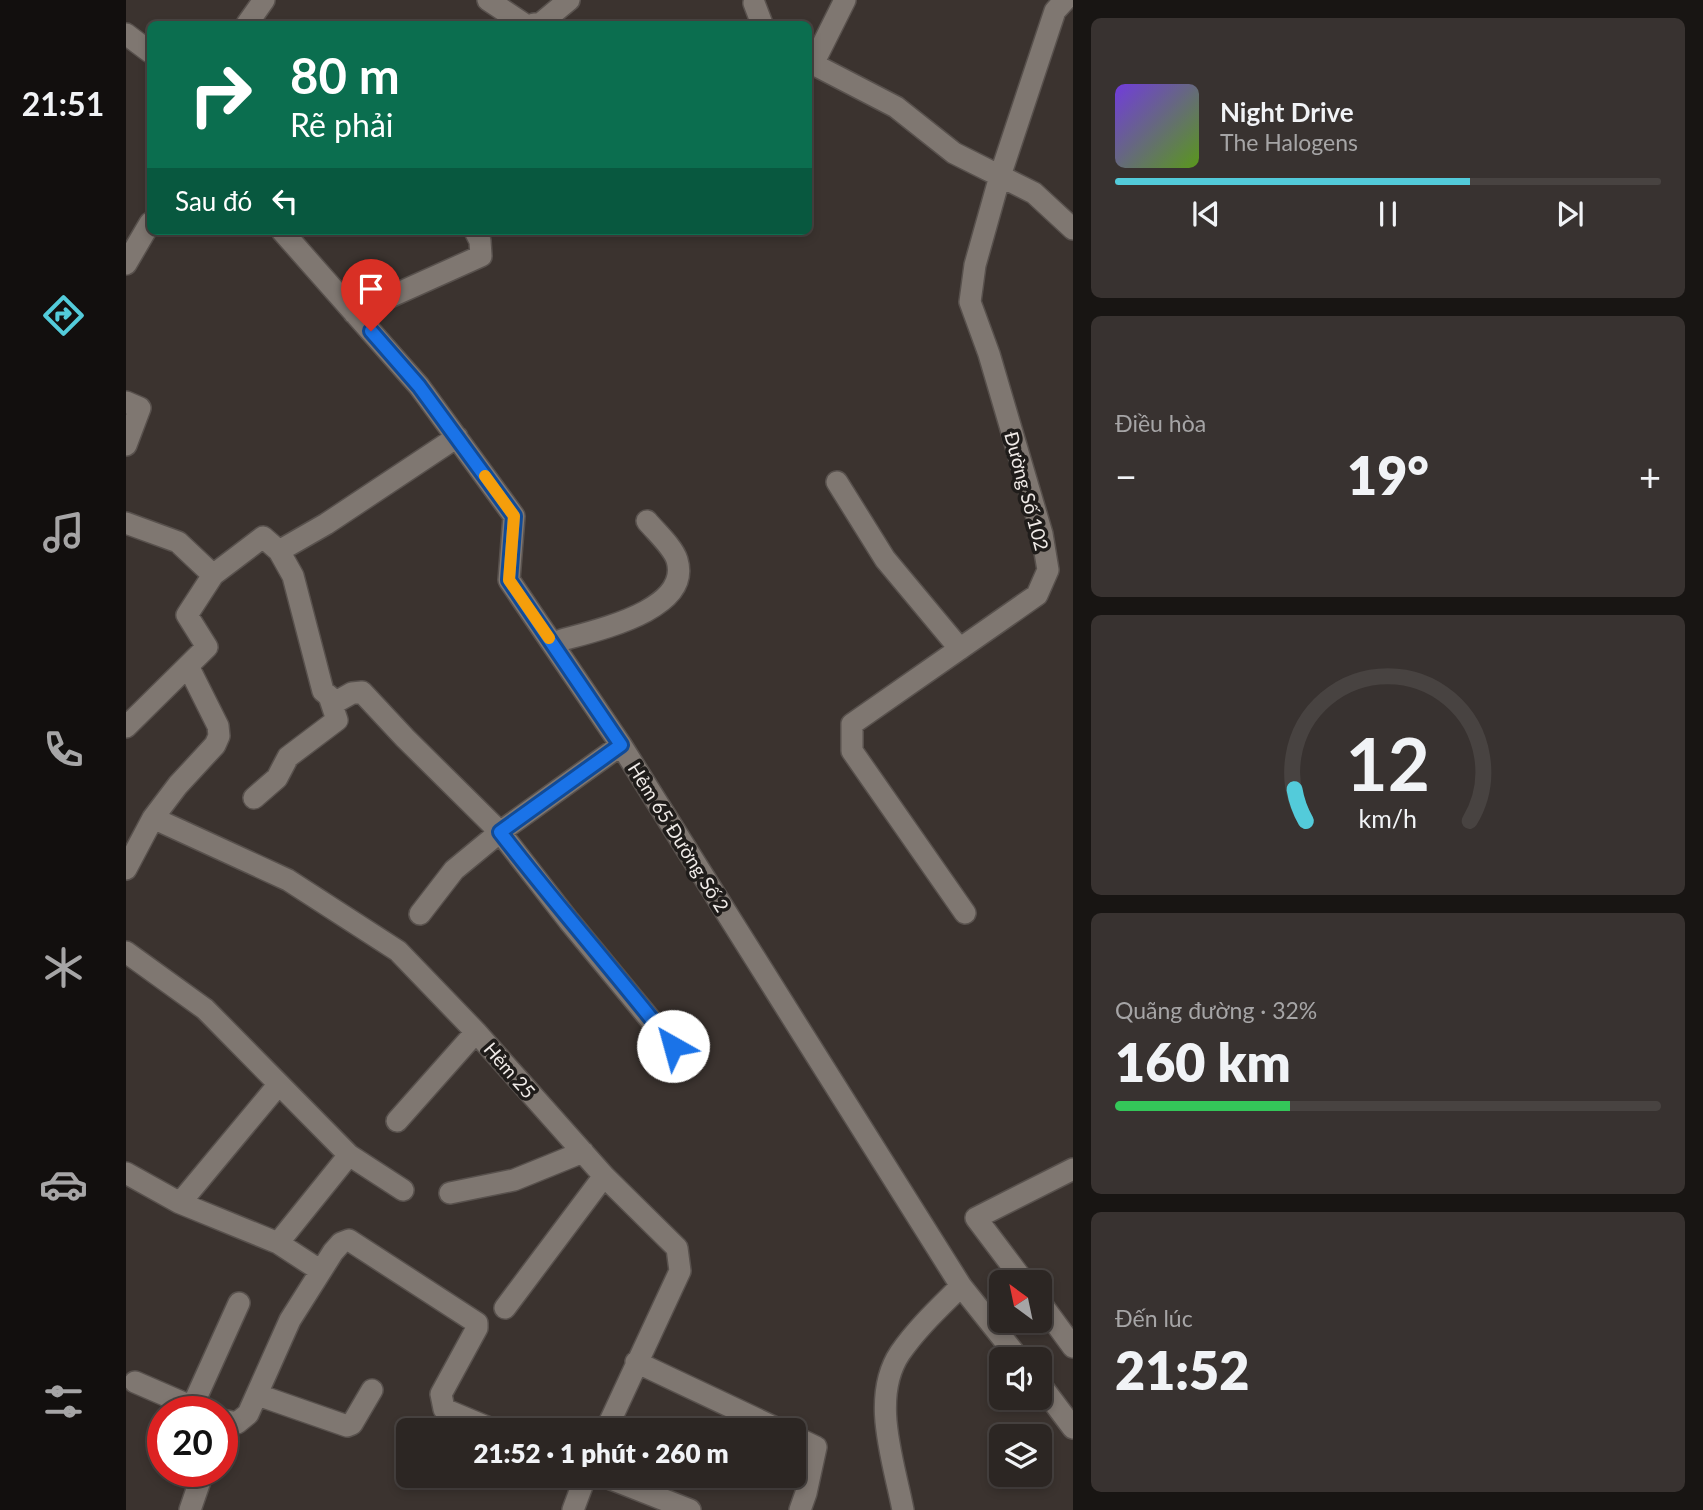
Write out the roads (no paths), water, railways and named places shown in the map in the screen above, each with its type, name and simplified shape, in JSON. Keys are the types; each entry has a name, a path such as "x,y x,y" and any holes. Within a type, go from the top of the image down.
{"street":[{"path":"249,21 264,0"},
{"path":"488,0 509,21"},
{"path":"544,21 569,0"},
{"path":"812,61 845,0"},
{"name":"Đường Số 102","path":"965,913 852,751 852,724 1037,595 1048,570 1042,534 989,354 970,302 975,264 1000,176 1055,11 1065,0"},
{"path":"754,3 761,21"},
{"path":"126,34 147,50"},
{"path":"812,66 896,107 954,153 1034,193 1073,229"},
{"path":"126,264 147,228"},
{"name":"Hẻm 65 Đường Số 2","path":"286,235 419,386 514,516 509,580 621,745 961,1286 1010,1347"},
{"path":"354,313 481,256 477,235"},
{"path":"126,402 140,408 126,445"},
{"path":"279,551 326,524 457,437"},
{"path":"837,482 885,559 960,649"},
{"path":"552,643 651,610 666,600 679,572 676,558 647,521"},
{"path":"126,523 178,542 213,575"},
{"path":"126,727 134,705 188,666 206,647 187,615 213,575 263,537 279,551 293,576 323,691 336,702 352,693 362,692 500,832 569,921 673,1046"},
{"path":"126,869 153,818 178,785 206,756 219,736 218,726 188,666"},
{"path":"254,797 277,778 288,757 337,720 330,699"},
{"path":"420,914 454,870 500,832 621,745"},
{"name":"Hẻm 25","path":"153,818 288,880 398,951 476,1032 604,1176 677,1248 680,1271 611,1418"},
{"path":"126,952 205,1009 349,1156 403,1190"},
{"path":"397,1121 476,1032"},
{"path":"180,1203 279,1084"},
{"path":"450,1193 514,1180 583,1152"},
{"path":"278,1243 349,1156"},
{"path":"1015,1270 976,1218 1073,1169"},
{"path":"126,1173 180,1203 278,1243 321,1271"},
{"path":"505,1308 604,1176"},
{"path":"238,1422 248,1414 258,1395 290,1320 341,1243 349,1240 473,1319 477,1328 441,1394 440,1402 444,1409 465,1418"},
{"path":"903,1510 886,1416 887,1388 898,1355 925,1322 961,1286"},
{"path":"203,1396 239,1303"},
{"path":"1052,1318 1073,1347"},
{"path":"636,1362 755,1418"},
{"path":"135,1382 166,1396"},
{"path":"258,1395 347,1426 352,1424 372,1390"},
{"path":"1052,1393 1066,1404 1073,1428"},
{"path":"800,1510 816,1447 806,1442"},
{"path":"190,1510 198,1487"},
{"path":"573,1510 581,1488"},
{"path":"634,1488 690,1510"}]}
